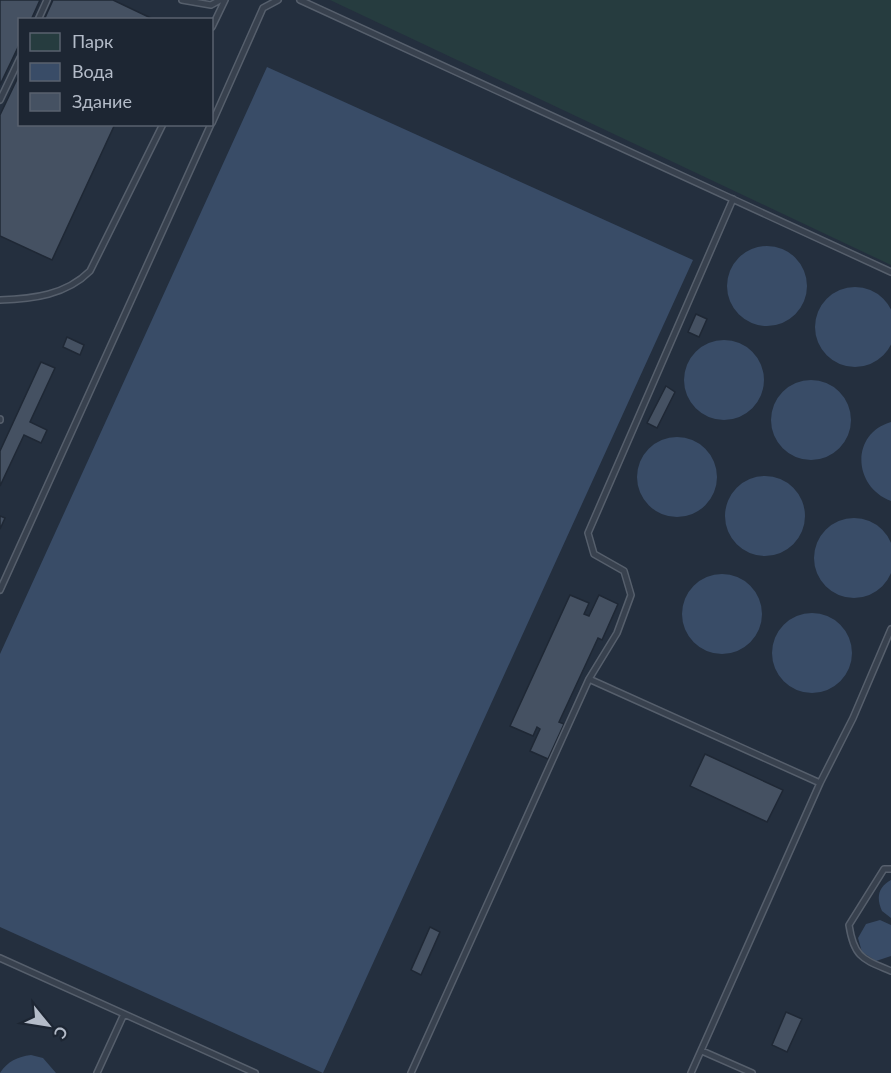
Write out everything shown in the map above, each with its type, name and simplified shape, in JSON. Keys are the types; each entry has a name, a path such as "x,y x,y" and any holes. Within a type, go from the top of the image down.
{"lane":[{"path":"39,18 47,0"},
{"path":"182,0 211,5 220,0"},
{"path":"213,25 225,0"},
{"path":"213,120 263,8 278,0"},
{"path":"300,0 891,272"},
{"path":"0,100 18,62"},
{"path":"0,300 33,299 78,284 90,272 162,126"},
{"path":"0,590 210,126"},
{"path":"411,1073 589,679 617,633 631,596 624,571 594,554 588,533 734,200"},
{"path":"691,1073 820,783 853,718 891,629"},
{"path":"589,679 820,783"},
{"path":"891,869 884,869 849,926 852,945 866,962 891,971"},
{"path":"0,958 255,1073"},
{"path":"97,1073 124,1014"},
{"path":"702,1051 752,1073"}],"green space":[{"path":"330,0 891,0 891,265"}],"water":[{"path":"267,67 693,260 323,1073 0,927 0,654"},
{"path":"759,246 775,246 796,257 807,278 807,294 796,315 775,326 759,326 745,320 733,308 727,294 727,278 733,264 745,252"},
{"path":"847,288 863,288 877,294 892,312 892,342 877,360 863,366 847,366 833,360 822,349 816,335 816,319 822,305 833,294"},
{"path":"716,340 732,340 753,351 764,372 764,388 753,409 732,420 716,420 702,414 690,402 684,388 684,372 690,358 702,346"},
{"path":"803,380 819,380 840,391 851,412 851,428 840,449 819,460 803,460 789,454 777,442 771,428 771,412 777,398 789,386"},
{"path":"891,422 891,501 878,494 869,484 863,473 861,461 868,437 878,428"},
{"path":"669,437 685,437 706,448 717,469 717,485 706,506 685,517 669,517 655,511 643,499 637,485 637,469 643,455 655,443"},
{"path":"757,476 773,476 794,487 805,508 805,524 794,545 773,556 757,556 743,550 731,538 725,524 725,508 731,494 743,482"},
{"path":"854,518 869,521 882,530 891,543 891,573 882,586 869,595 854,598 839,595 826,586 817,573 814,558 817,543 826,530 839,521"},
{"path":"714,574 730,574 751,585 762,606 762,622 751,643 730,654 714,654 700,648 688,636 682,622 682,606 688,592 700,580"},
{"path":"804,613 820,613 841,624 852,645 852,661 841,682 820,693 804,693 790,687 778,675 772,661 772,645 778,631 790,619"},
{"path":"891,880 891,918 882,911 879,893 883,886"},
{"path":"880,920 891,925 891,956 876,961 862,952 858,938 866,924"},
{"path":"31,1055 43,1058 56,1073 0,1073 13,1060"}],"building":[{"path":"0,0 40,0 32,18 18,18 18,47 0,85"},
{"path":"53,0 113,0 151,18 45,18"},
{"path":"18,77 18,126 114,126 52,260 0,236 0,115"},
{"path":"696,314 707,319 699,337 688,332"},
{"path":"67,337 84,345 80,355 63,347"},
{"path":"41,362 55,368 30,422 47,430 41,443 24,435 0,486 0,451"},
{"path":"666,386 675,392 657,428 647,423"},
{"path":"0,516 5,518 0,529"},
{"path":"570,595 589,603 584,614 589,616 599,595 618,604 602,640 598,638 559,722 564,724 548,759 530,751 540,729 537,727 533,736 510,726"},
{"path":"705,754 783,790 767,822 690,786"},
{"path":"430,927 440,932 421,975 411,970"},
{"path":"786,1012 802,1019 787,1052 772,1045"}]}
